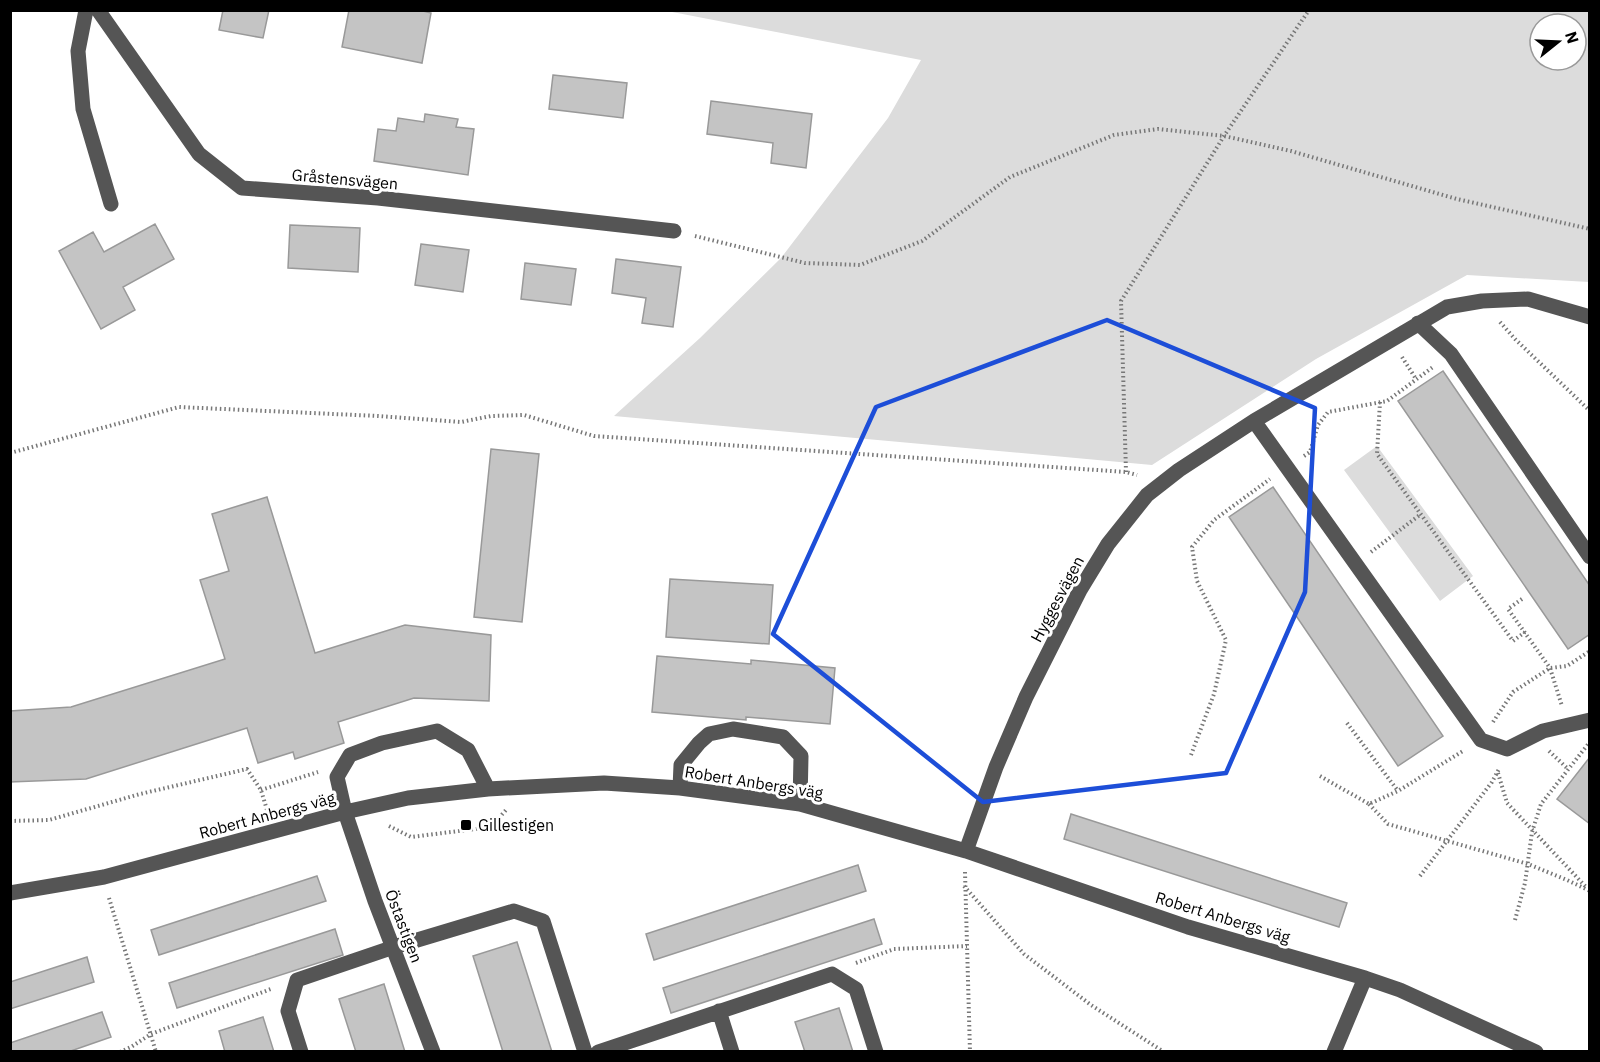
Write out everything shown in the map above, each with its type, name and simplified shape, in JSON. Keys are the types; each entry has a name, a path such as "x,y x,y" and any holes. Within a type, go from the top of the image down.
{"street":[{"path":"86,10 78,51 83,109 111,204"},
{"name":"Gråstensvägen","path":"98,10 199,154 242,188 378,198 674,231"},
{"name":"Hyggesvägen","path":"966,850 996,767 1026,697 1080,590 1108,544 1147,495 1254,420 1447,307 1482,301 1528,299 1590,317"},
{"path":"1418,323 1451,354 1590,557"},
{"path":"1254,420 1481,740 1507,749 1543,731 1588,721"},
{"path":"680,788 681,765 699,743 709,734 733,729 783,737 801,756 800,804"},
{"path":"342,768 350,754 382,743 436,731 468,750 488,789"},
{"name":"Östastigen","path":"342,768 337,777 351,831 433,1052"},
{"name":"Robert Anbergs väg","path":"10,892 104,877 345,812 408,798 488,789 604,783 680,788 800,804 966,850 1188,927 1400,990 1536,1052"},
{"path":"301,1052 288,1011 297,980 394,947 514,911 543,921 585,1052"},
{"path":"598,1052 832,975 856,989 876,1052"},
{"path":"1334,1052 1365,978"},
{"path":"719,1011 732,1052"}],"path":[{"path":"1126,472 1121,301 1224,136 1309,10"},
{"path":"674,231 805,263 860,265 922,241 1010,177 1114,135 1158,129 1224,136 1290,151 1457,199 1590,230"},
{"path":"1482,301 1515,339 1590,411"},
{"path":"1380,402 1377,454 1513,641 1525,632"},
{"path":"10,453 179,407 461,422 491,416 524,415 594,436 1126,472 1164,481"},
{"path":"1355,564 1421,514"},
{"path":"1522,599 1509,609 1550,668 1568,725"},
{"path":"1191,755 1214,694 1226,640"},
{"path":"1369,804 1398,791 1481,740 1513,692 1550,668 1566,666 1590,651"},
{"path":"1515,920 1528,864 1532,832 1541,804 1589,744 1588,721"},
{"path":"1347,723 1398,791"},
{"path":"1420,876 1492,782 1507,749"},
{"path":"10,821 49,820 140,794 247,769 261,790 318,771 342,768"},
{"path":"1497,772 1507,803 1590,891"},
{"path":"1320,776 1369,804 1388,824 1528,864 1590,891"},
{"path":"351,831 389,826 411,837 491,826 508,808"},
{"path":"966,850 964,886 968,946 970,1052"},
{"path":"955,869 976,875"},
{"path":"104,877 156,1052"},
{"path":"964,886 1024,954 1091,1005 1164,1052"},
{"path":"844,982 849,965 894,949 968,946"},
{"path":"120,1052 151,1034 297,980"}],"highlighted area":[{"path":"1107,320 1315,408 1305,592 1226,773 983,802 773,634 876,407"}],"shaded area":[{"path":"667,11 1589,11 1589,282 1467,275 1316,359 1152,465 614,416 700,338 781,258 888,118 921,60"},
{"path":"1377,446 1473,576 1440,601 1344,470"}],"building":[{"path":"223,10 269,10 263,38 219,30"},
{"path":"349,10 419,10 431,13 422,63 342,47"},
{"path":"553,75 627,83 623,118 549,109"},
{"path":"711,101 812,114 806,168 771,163 773,143 707,134"},
{"path":"425,114 458,119 456,127 474,129 468,175 374,161 378,129 396,131 398,118 424,122"},
{"path":"155,224 174,259 123,287 135,310 101,329 59,251 93,232 104,252"},
{"path":"290,225 360,228 358,272 288,268"},
{"path":"421,244 469,250 463,292 415,285"},
{"path":"616,259 681,267 673,327 642,323 646,298 612,293"},
{"path":"525,263 576,269 571,305 521,299"},
{"path":"1443,371 1590,586 1590,634 1568,649 1398,401"},
{"path":"491,449 539,454 522,622 474,617"},
{"path":"1273,487 1443,736 1398,766 1229,517"},
{"path":"267,497 315,653 405,625 491,635 489,701 414,698 338,722 344,743 295,759 293,752 258,763 247,728 86,779 10,782 10,711 71,707 225,659 200,580 229,571 212,514"},
{"path":"670,579 773,585 769,644 666,637"},
{"path":"657,656 751,664 751,660 835,668 830,724 652,712"},
{"path":"1590,757 1590,824 1557,799"},
{"path":"1071,814 1347,903 1339,927 1064,839"},
{"path":"858,865 866,891 654,960 646,934"},
{"path":"317,876 326,901 159,955 151,930"},
{"path":"874,919 882,944 671,1013 663,988"},
{"path":"335,929 343,955 177,1008 169,983"},
{"path":"517,942 552,1052 503,1052 473,956"},
{"path":"87,957 94,982 10,1009 10,982"},
{"path":"384,984 405,1052 356,1052 339,999"},
{"path":"839,1008 853,1052 805,1052 795,1022"},
{"path":"102,1012 111,1037 68,1052 10,1052 10,1043"},
{"path":"263,1017 274,1052 225,1052 219,1031"}],"place":[{"name":"Gillestigen","path":"466,825"}]}
